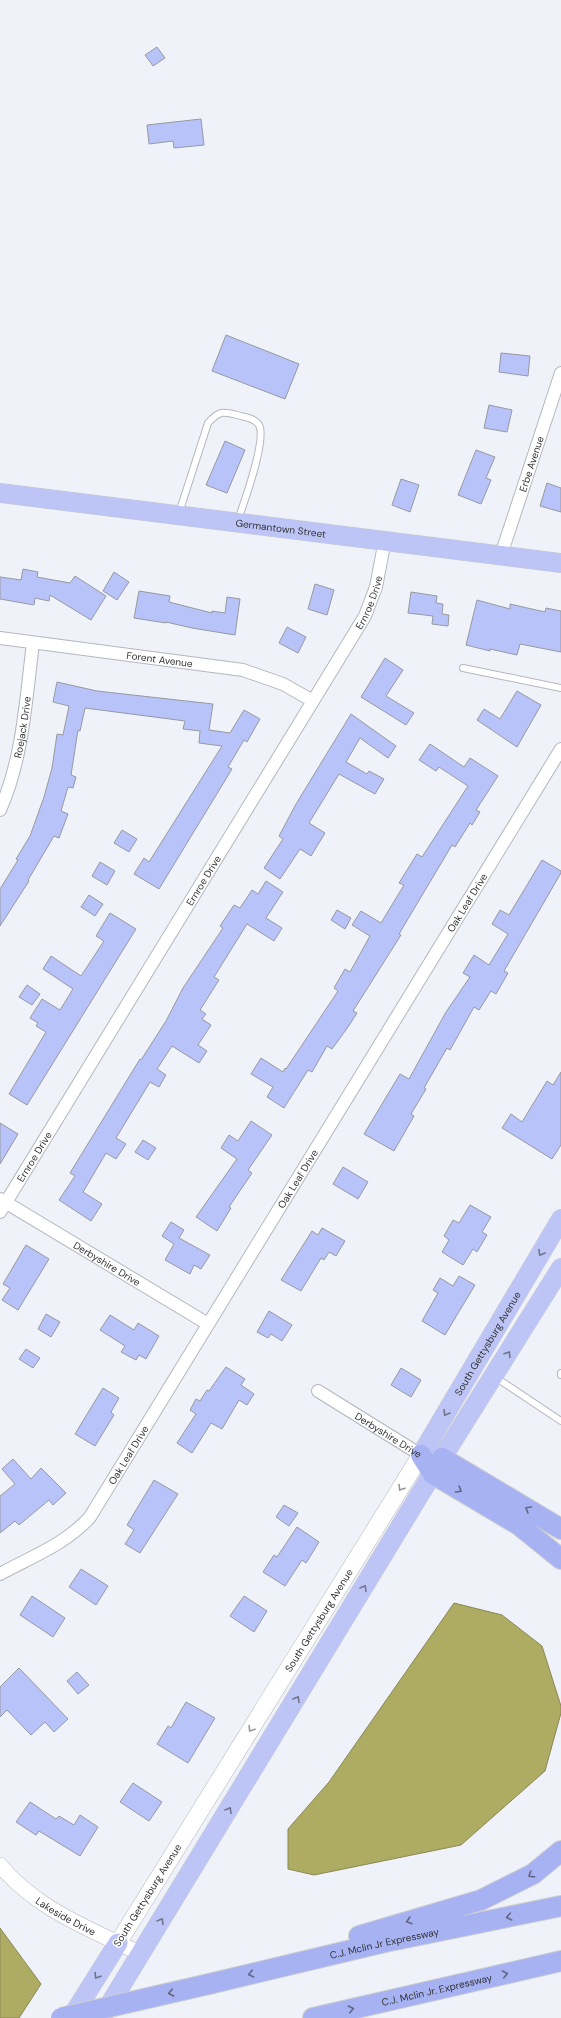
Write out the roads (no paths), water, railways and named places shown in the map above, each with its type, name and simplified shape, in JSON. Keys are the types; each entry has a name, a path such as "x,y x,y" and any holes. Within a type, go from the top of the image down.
{"highway":[{"path":"421,1455 542,1542 561,1559"},
{"path":"438,1466 561,1529"},
{"path":"288,1965 318,1948 481,1900 533,1874 561,1851"},
{"name":"C.J. Mclin Jr Expressway","path":"61,2018 385,1942 561,1906"},
{"name":"C.J. Mclin Jr. Expressway","path":"313,2018 561,1961"}],"main road":[{"name":"Germantown Street","path":"0,493 561,562"},
{"name":"South Gettysburg Avenue","path":"71,2018 421,1455 561,1219"},
{"path":"102,2018 438,1466 561,1268"}],"street":[{"name":"Erbe Avenue","path":"501,555 561,373"},
{"name":"Ernroe Drive","path":"2,1205 365,616 376,587 385,540"},
{"name":"Forent Avenue","path":"0,638 243,670 282,684 313,701"},
{"name":"Roejack Drive","path":"0,810 10,783 18,751 33,643"},
{"name":"Oak Leaf Drive","path":"0,1574 66,1538 78,1530 90,1517 561,749"},
{"name":"Derbyshire Drive","path":"2,1205 208,1324"},
{"name":"Derbyshire Drive","path":"318,1391 421,1455"},
{"name":"Lakeside Drive","path":"0,1865 28,1893 50,1908 141,1954"}],"lane":[{"path":"178,514 208,423 216,414 225,412 253,420 259,425 261,443 238,522"},
{"path":"463,668 561,688"},
{"path":"494,1376 561,1421"}]}
